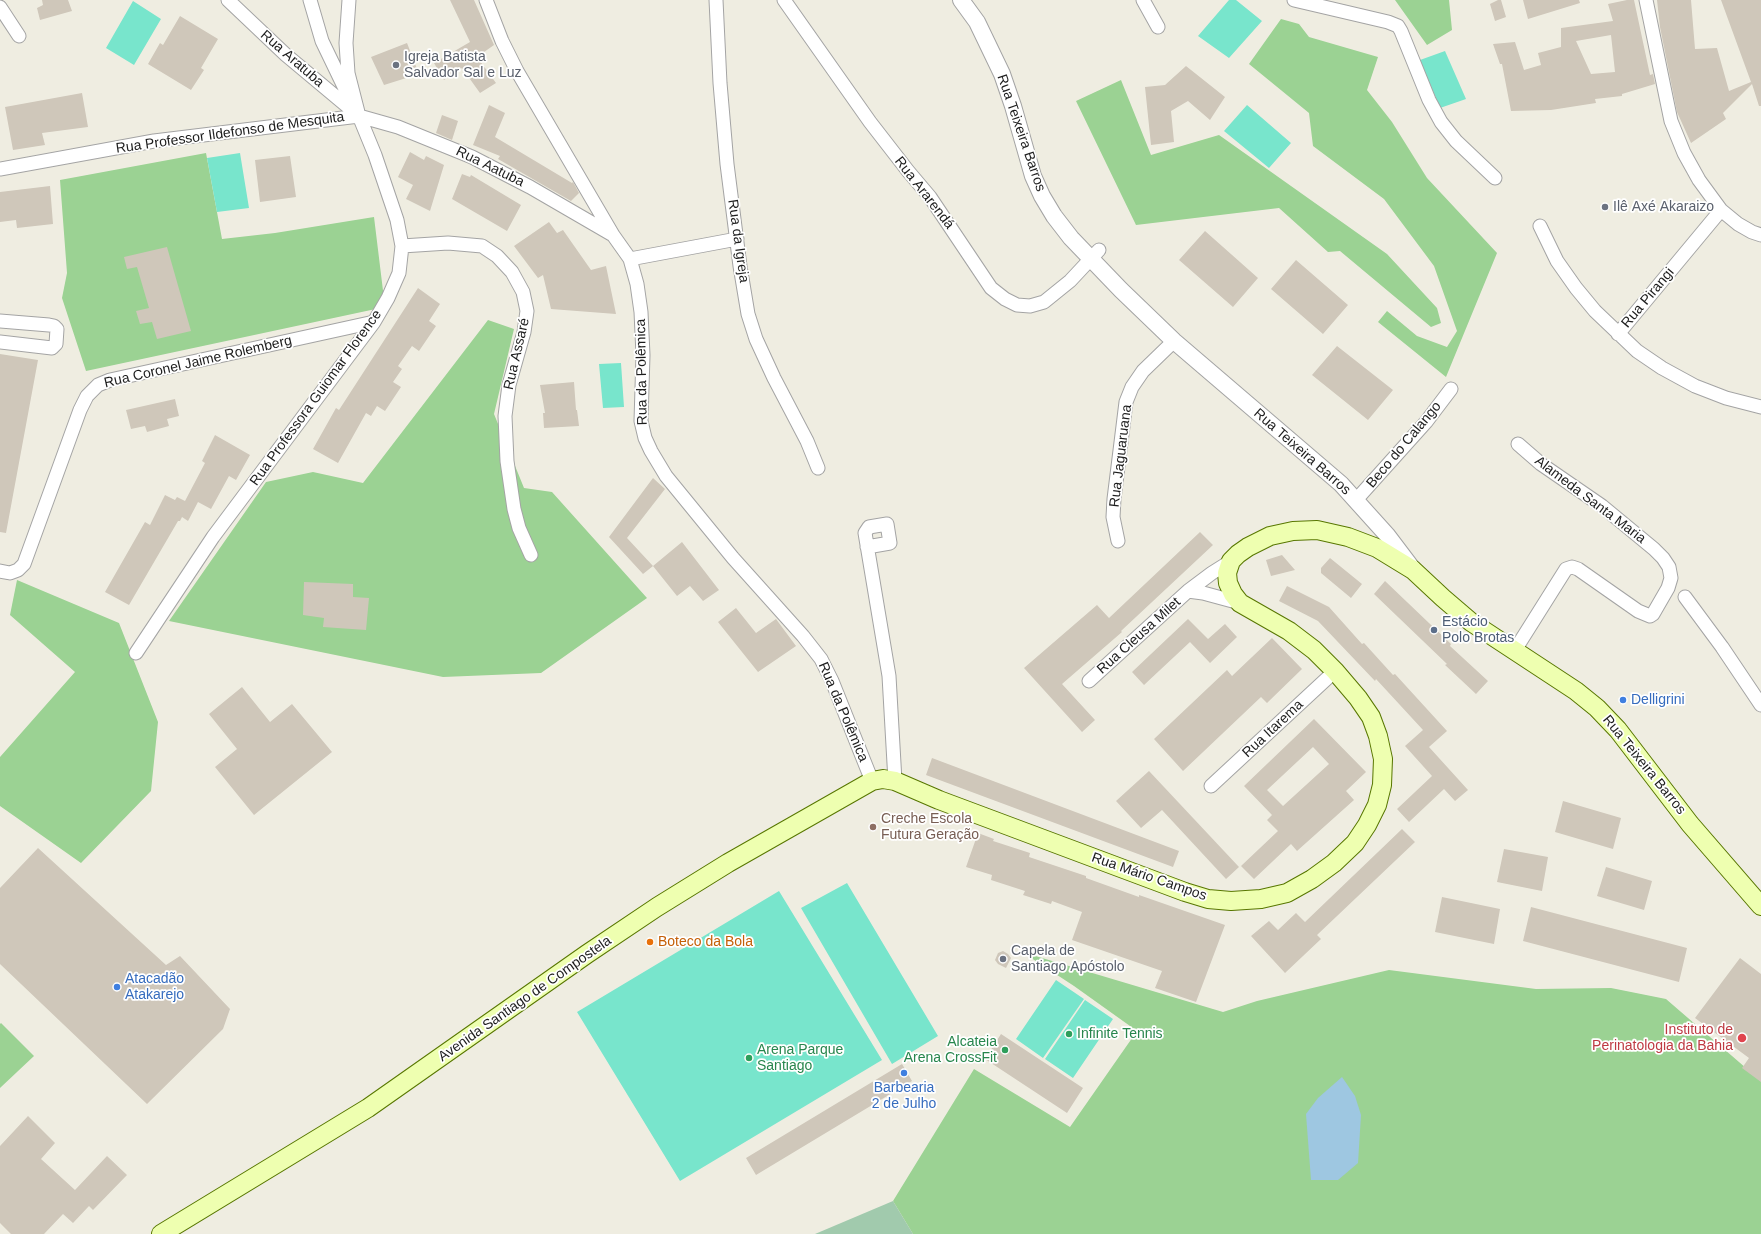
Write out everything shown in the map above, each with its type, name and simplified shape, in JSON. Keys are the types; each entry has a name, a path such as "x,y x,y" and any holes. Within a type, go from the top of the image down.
{"main road":[{"name":"Rua Cleusa Milet","path":"1231,561 1248,547 1270,536 1293,531 1317,530 1348,537 1377,548 1413,570"},
{"name":"Rua Mário Campos","path":"895,781 939,800 1208,899 1231,901 1261,899 1287,893 1312,880 1355,844 1374,812 1382,784 1383,759 1378,736 1371,717 1336,671 1314,650 1289,631 1240,603 1233,594 1228,583 1227,573 1231,561"},
{"name":"Rua Teixeira Barros","path":"1413,570 1471,622 1576,691 1597,708 1618,730 1690,824 1761,906"},
{"name":"Avenida Santiago de Compostela","path":"161,1234 368,1108 587,954 657,907 728,863 872,782 883,779 895,781"}],"street":[{"name":"Rua Aratuba","path":"228,0 286,55 359,116"},
{"name":"Rua Professor Ildefonso de Mesquita","path":"0,169 161,140 359,116 336,73 322,41 310,0"},
{"name":"Rua Professora Guiomar Florence","path":"136,653 214,537 374,322 388,298 399,273 402,246 395,213 375,155 359,116 348,74 346,42 349,0"},
{"name":"Rua da Polêmica","path":"486,0 502,41 517,71 613,235 630,259 637,284 641,312 643,355 641,421 645,438 666,476 733,558 803,636 821,659 832,681 872,782"},
{"name":"Rua da Igreja","path":"716,0 724,121 737,239 748,314 756,339 774,378 807,441 818,468"},
{"name":"Rua Ararendá","path":"784,0 870,122 930,197 991,288 1005,299 1017,304 1030,306 1044,302 1058,293 1095,255"},
{"name":"Rua Teixeira Barros","path":"961,0 977,22 1002,74 1014,106 1033,176 1042,196 1054,216 1095,255 1174,340 1342,484 1387,535 1413,570"},
{"path":"1143,0 1158,27"},
{"path":"1294,0 1388,22 1398,26 1429,100 1441,122 1456,141 1495,178"},
{"path":"1646,0 1671,121 1684,153 1699,180 1721,210 1738,224 1761,235"},
{"path":"0,7 19,36"},
{"name":"Rua Aatuba","path":"359,116 398,127 472,157 530,187 613,235"},
{"name":"Rua Pirangi","path":"1721,210 1618,334 1637,351 1662,368 1695,386 1726,398 1761,407"},
{"path":"1540,226 1557,261 1576,288 1595,311 1618,334"},
{"path":"630,259 737,239"},
{"name":"Rua Assaré","path":"402,246 448,243 482,246 497,256 512,272 523,292 527,312 524,332 509,385 505,416 507,461 514,509 519,528 531,555"},
{"path":"0,321 49,325 54,326 57,330 56,344 52,348 0,342"},
{"name":"Rua Coronel Jaime Rolemberg","path":"0,571 10,572 18,570 24,564 80,410 87,396 98,386 110,380 374,322"},
{"name":"Rua Jaguaruana","path":"1118,541 1114,517 1114,499 1126,402 1132,386 1143,371 1174,340"},
{"name":"Beco do Calango","path":"1356,500 1426,422 1451,389"},
{"name":"Alameda Santa Maria","path":"1515,650 1566,569 1572,567 1578,569 1638,611 1650,616 1653,614 1668,588 1671,578 1669,568 1663,558 1654,549 1602,506 1541,464 1518,444"},
{"path":"868,547 889,676 895,781"},
{"name":"Rua Cleusa Milet","path":"1089,680 1188,591 1231,561"},
{"name":"Rua Cleusa Milet","path":"1188,591 1203,593 1240,603"},
{"path":"1685,597 1722,647 1761,705"},
{"name":"Rua Itarema","path":"1211,786 1336,671"}],"green space":[{"path":"1395,0 1449,0 1452,30 1427,45"},
{"path":"1281,19 1299,24 1309,37 1378,57 1367,90 1392,122 1427,178 1497,253 1446,377 1378,322 1387,311 1417,336 1447,347 1457,331 1434,266 1384,199 1313,146 1309,113 1249,64"},
{"path":"1121,80 1151,155 1219,135 1387,254 1437,308 1441,323 1431,327 1340,251 1328,252 1279,208 1136,225 1076,101"},
{"path":"206,153 222,239 275,233 374,217 385,307 86,371 62,298 67,273 60,180"},
{"path":"488,320 514,329 494,414 524,488 552,492 647,598 541,673 443,677 169,621 266,482 313,472 363,483"},
{"path":"17,580 119,623 158,722 151,791 81,863 0,806 0,757 75,672 10,615"},
{"path":"1022,952 1223,1012 1257,1001 1389,970 1536,989 1611,988 1666,999 1761,1081 1761,1234 913,1234 893,1201 974,1069 1070,1127 1137,1031 1074,986"},
{"path":"1,1023 34,1056 0,1088 0,1024"},
{"path":"893,1201 913,1234 815,1234"}],"shaded area":[{"path":"1229,0 1236,0 1262,21 1229,58 1198,36"},
{"path":"133,1 161,19 134,65 106,48"},
{"path":"1445,51 1466,99 1440,108 1420,60"},
{"path":"1247,105 1291,143 1269,168 1224,131"},
{"path":"240,153 249,208 217,212 207,158"},
{"path":"621,363 624,407 603,408 599,364"},
{"path":"847,883 938,1036 892,1064 801,908"},
{"path":"779,891 882,1060 680,1181 577,1012"},
{"path":"1056,980 1084,999 1043,1058 1016,1039"},
{"path":"1085,1000 1113,1019 1073,1078 1045,1059"},
{"path":"1342,1077 1355,1096 1361,1115 1358,1163 1338,1180 1311,1180 1306,1114 1318,1098"}],"building":[{"path":"42,0 68,0 72,11 40,20 37,8 43,5"},
{"path":"450,0 474,0 494,45 477,57 496,83 480,93 462,68 444,80 434,63 470,42"},
{"path":"1501,0 1506,17 1495,21 1490,4"},
{"path":"1523,0 1579,0 1580,3 1528,19"},
{"path":"1634,0 1650,75 1653,74 1655,84 1622,94 1622,96 1595,99 1596,103 1551,110 1511,111 1502,64 1500,64 1493,44 1515,42 1524,70 1541,65 1538,53 1561,47 1561,28 1613,21 1608,4","holes":["1611,35 1615,72 1591,74 1576,41"]},
{"path":"1657,0 1691,0 1695,49 1717,48 1729,91 1751,82 1721,0 1761,0 1761,106 1759,106 1752,84 1723,113 1726,119 1691,143 1677,112 1660,27"},
{"path":"180,16 218,39 201,68 204,70 191,90 148,64 160,43 163,45"},
{"name":"Igreja Batista Salvador Sal e Luz","path":"407,43 419,74 384,85 371,57"},
{"path":"1186,66 1225,97 1210,120 1188,101 1171,111 1174,142 1151,145 1145,87 1165,85"},
{"path":"82,93 88,127 42,133 45,145 13,150 5,107"},
{"path":"489,105 505,113 495,137 572,183 573,182 579,193 571,201 498,159 500,156 473,145"},
{"path":"442,115 458,121 452,140 436,133"},
{"path":"410,152 424,160 426,156 444,165 430,211 406,199 413,185 398,177"},
{"path":"290,156 296,197 260,202 255,160"},
{"path":"462,174 470,177 471,175 521,205 507,231 452,199"},
{"path":"50,186 53,224 17,228 16,220 0,222 0,192"},
{"path":"549,222 557,233 563,230 591,270 606,266 616,314 551,309 543,275 538,278 514,246"},
{"path":"1205,231 1258,278 1233,307 1179,260"},
{"path":"167,247 191,331 157,339 152,322 140,324 136,311 149,308 137,267 127,269 124,257"},
{"path":"1296,260 1348,305 1323,334 1271,289"},
{"path":"418,288 440,304 429,321 436,326 419,351 412,346 398,366 402,369 393,382 401,387 385,411 377,406 371,416 366,413 338,463 313,449 336,408 339,410"},
{"path":"1337,346 1393,390 1368,420 1312,375"},
{"path":"0,354 38,360 6,533 0,532"},
{"path":"574,382 579,426 544,428 543,413 545,413 540,385"},
{"path":"175,399 179,416 167,419 169,426 147,432 145,426 131,429 126,410"},
{"path":"215,435 250,455 236,480 229,476 211,509 198,502 188,521 182,517 180,521 178,521 129,605 105,592 145,522 150,525 165,495 175,500 177,497 185,501 205,463 202,461"},
{"path":"653,478 665,489 627,538 653,566 643,574 609,537"},
{"path":"1200,532 1213,545 1121,631 1122,632 1062,684 1095,720 1082,732 1024,668 1097,605 1109,618"},
{"path":"682,542 719,590 703,601 690,586 677,596 653,566"},
{"path":"1282,555 1295,570 1271,576 1266,560"},
{"path":"1330,558 1362,584 1351,598 1321,573 1321,568"},
{"path":"1385,581 1451,644 1450,646 1488,681 1476,694 1374,594"},
{"path":"304,582 353,584 353,597 369,598 366,630 323,627 324,618 303,615"},
{"path":"1287,586 1329,607 1362,644 1364,643 1393,675 1395,674 1447,731 1429,747 1468,790 1455,801 1444,789 1409,822 1397,809 1432,776 1405,746 1423,730 1376,679 1375,681 1318,621 1279,601"},
{"path":"736,608 756,633 776,619 796,646 758,672 718,622"},
{"path":"1188,619 1208,639 1225,624 1237,637 1210,663 1190,642 1144,685 1132,672"},
{"path":"1272,638 1302,669 1267,703 1261,697 1183,771 1154,739 1227,670 1232,676"},
{"path":"242,687 270,722 292,704 332,752 254,815 215,767 237,749 209,714"},
{"path":"1314,719 1366,772 1346,791 1354,800 1297,851 1291,844 1254,879 1241,866 1278,831 1267,820 1272,815 1244,786","holes":["1313,747 1329,764 1283,806 1267,790"]},
{"path":"932,758 1179,851 1173,867 926,775"},
{"path":"1149,771 1239,867 1226,879 1162,810 1141,828 1116,801"},
{"path":"1563,801 1621,818 1613,849 1555,832"},
{"path":"1402,829 1415,842 1317,935 1321,939 1285,973 1251,936 1269,921 1278,930 1296,913 1305,922"},
{"path":"978,833 994,839 993,841 1030,853 1029,857 1086,876 1086,878 1139,897 1139,895 1225,925 1196,1002 1155,988 1162,971 1072,940 1082,912 1052,901 1051,904 1023,895 1025,891 991,880 992,875 966,867"},
{"name":"Atacadão Atakarejo","path":"38,848 166,965 180,956 230,1009 223,1029 147,1104 0,964 0,888"},
{"path":"1504,849 1548,857 1542,891 1497,882"},
{"path":"1606,867 1652,881 1644,910 1597,896"},
{"path":"1442,897 1500,909 1494,944 1435,932"},
{"path":"1531,907 1687,948 1679,982 1523,941"},
{"name":"Capela de Santiago Apóstolo","path":"1003,951 1011,958 1006,968 998,964 995,960 998,953"},
{"name":"Instituto de Perinatologia da Bahia","path":"1740,958 1761,974 1761,1082 1742,1068 1749,1058 1695,1018"},
{"path":"1001,1034 1083,1088 1067,1113 985,1059"},
{"path":"902,1064 912,1081 756,1175 746,1158"},
{"path":"28,1116 55,1143 41,1159 75,1190 107,1156 127,1175 93,1210 89,1206 73,1223 63,1214 44,1234 11,1234 0,1223 0,1146"}],"place":[{"name":"Igreja Batista Salvador Sal e Luz","path":"396,65"},
{"name":"Ilê Axé Akaraizo","path":"1605,207"},
{"name":"Estácio Polo Brotas","path":"1434,630"},
{"name":"Delligrini","path":"1623,700"},
{"name":"Creche Escola Futura Geração","path":"873,827"},
{"name":"Boteco da Bola","path":"650,942"},
{"name":"Capela de Santiago Apóstolo","path":"1003,959"},
{"name":"Atacadão Atakarejo","path":"117,987"},
{"name":"Infinite Tennis","path":"1069,1034"},
{"name":"Instituto de Perinatologia da Bahia","path":"1742,1038"},
{"name":"Alcateia Arena CrossFit","path":"1005,1050"},
{"name":"Arena Parque Santiago","path":"749,1058"},
{"name":"Barbearia 2 de Julho","path":"904,1073"}]}
